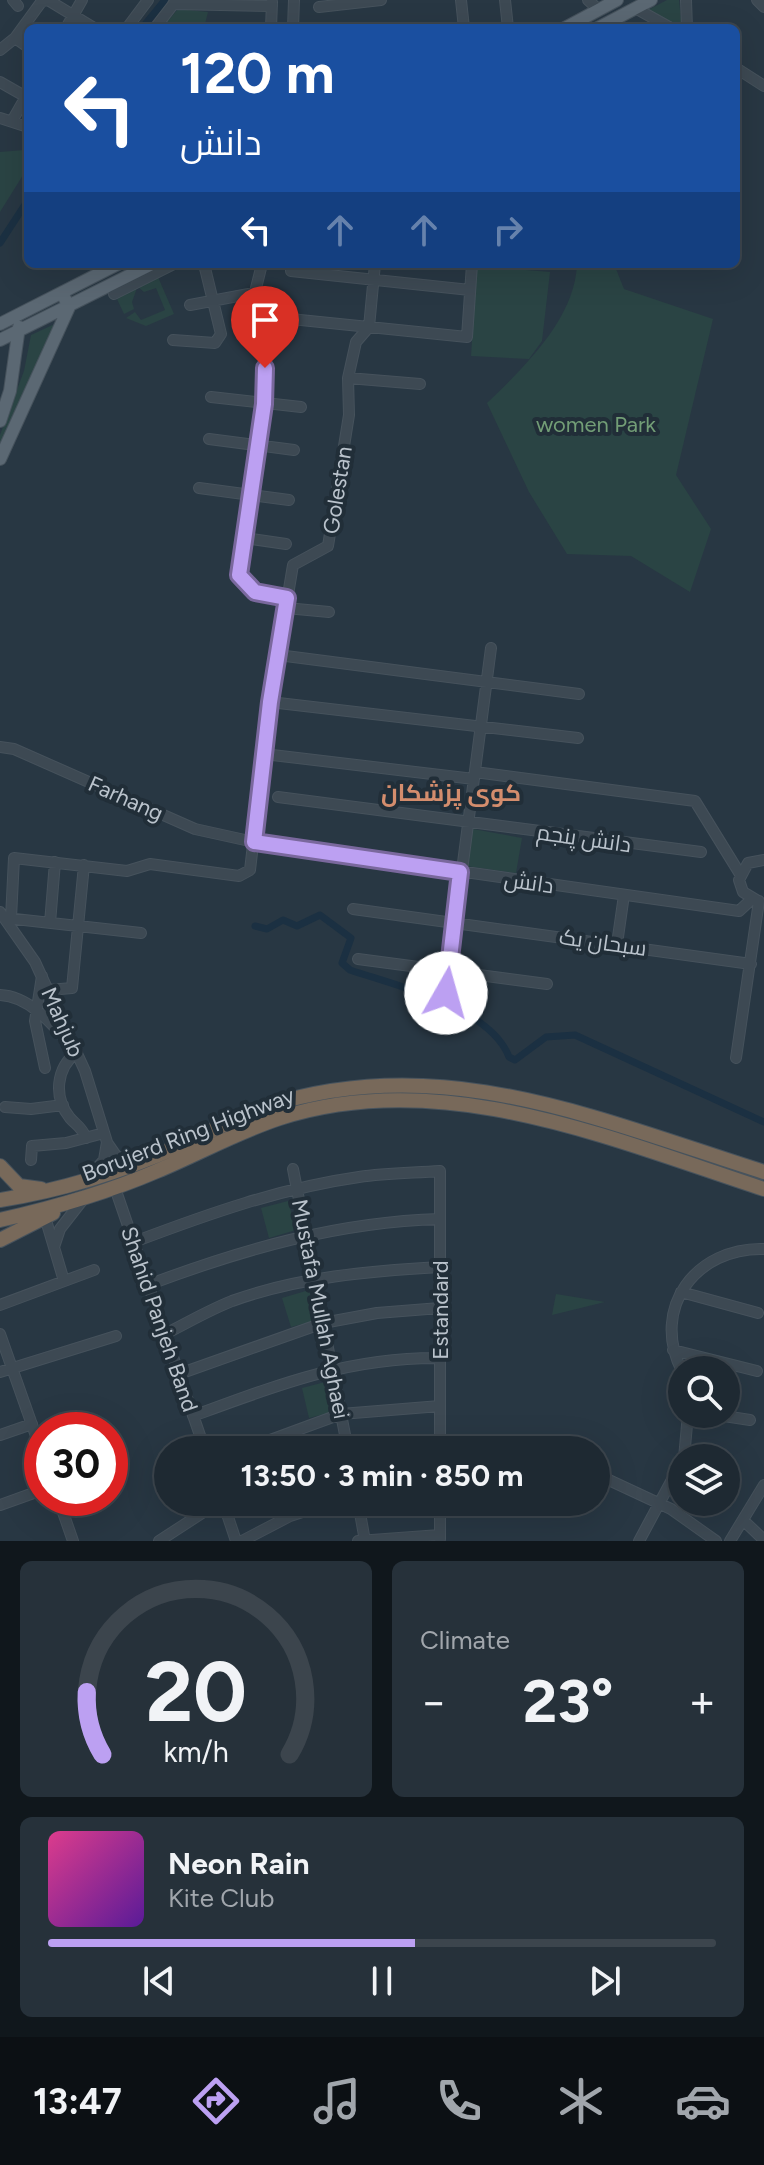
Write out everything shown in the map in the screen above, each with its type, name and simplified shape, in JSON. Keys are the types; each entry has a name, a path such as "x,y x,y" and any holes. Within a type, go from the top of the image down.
{"highway":[{"name":"Borujerd Ring Highway","path":"0,1220 84,1190 145,1160 279,1103 359,1087 418,1083 502,1093 764,1172"},
{"name":"Borujerd Ring Highway","path":"0,1200 65,1188 115,1188 278,1118 330,1107 403,1099 473,1105 520,1114 764,1189"},
{"path":"0,1166 19,1186 65,1188"},
{"path":"0,1240 45,1217 84,1190"}],"main road":[{"path":"573,24 617,0"},
{"path":"605,24 651,0"},
{"path":"0,324 110,268"},
{"path":"0,340 144,268"},
{"path":"62,293 69,307"},
{"path":"0,459 69,307"},
{"path":"0,421 10,391 21,330 14,317"}],"street":[{"path":"0,50 15,38 26,19 48,0 88,24"},
{"path":"68,24 82,0"},
{"path":"130,24 148,0"},
{"path":"293,24 294,0"},
{"path":"319,7 381,0"},
{"path":"461,0 464,24"},
{"path":"505,0 508,24"},
{"path":"588,0 599,10"},
{"path":"686,0 687,24"},
{"path":"757,0 764,7"},
{"path":"158,24 174,2 272,3 271,24"},
{"path":"635,8 664,24"},
{"path":"15,38 24,44"},
{"path":"740,71 764,86"},
{"path":"0,82 24,94"},
{"path":"12,121 24,101"},
{"path":"0,118 24,126"},
{"path":"114,294 166,268"},
{"path":"173,340 215,343 221,334 205,268"},
{"path":"261,268 251,315 264,348 264,404 239,575 255,592 329,612"},
{"name":"Golestan","path":"84,865 127,871 150,864 239,876 250,870 270,702 293,565 328,546 349,415 348,378 356,342 369,327 374,268"},
{"path":"251,315 467,337 472,268"},
{"path":"291,271 470,290"},
{"path":"190,305 254,293"},
{"path":"348,378 420,384"},
{"path":"211,397 301,407"},
{"path":"209,439 294,450"},
{"path":"199,488 289,500"},
{"path":"245,538 286,544"},
{"path":"446,993 491,648"},
{"path":"278,655 579,694"},
{"path":"270,702 578,738"},
{"name":"Farhang","path":"0,747 14,749 195,829 254,842"},
{"path":"0,754 14,749"},
{"path":"264,754 695,801 740,874 743,892 758,900 736,1058"},
{"name":"دانش پنجم","path":"278,797 701,852"},
{"name":"دانش","path":"254,842 739,911 758,900"},
{"path":"49,990 72,988 78,926 84,865 14,858 5,916 50,923 78,926 141,933"},
{"path":"740,874 748,863 764,860"},
{"path":"50,923 55,862"},
{"path":"617,944 624,895"},
{"name":"سبحان یک","path":"353,909 751,964"},
{"name":"Mahjub","path":"5,916 49,990 77,1052 106,1137"},
{"path":"358,959 547,984"},
{"path":"42,976 36,1011 45,1068"},
{"path":"0,995 20,1000 36,1011 77,1052 68,1060 59,1079 63,1105 86,1138"},
{"path":"5,1107 31,1109 63,1105"},
{"path":"31,1160 32,1146 106,1137"},
{"path":"106,1137 117,1157 145,1160"},
{"path":"54,1249 60,1229 104,1160 106,1137"},
{"name":"Mustafa Mullah Aghaei","path":"293,1169 345,1436"},
{"name":"Estandard","path":"297,1188 361,1176 440,1171 440,1436"},
{"name":"Shahid Panjeh Band","path":"115,1188 200,1436"},
{"path":"134,1242 249,1200 297,1188"},
{"path":"45,1217 64,1281"},
{"path":"148,1285 206,1263 306,1234 381,1220 440,1219"},
{"path":"676,1356 673,1321 681,1292 699,1269 730,1251 764,1249"},
{"path":"165,1334 232,1301 315,1280 440,1267"},
{"path":"0,1305 94,1270"},
{"path":"681,1292 758,1313"},
{"path":"179,1374 323,1323 377,1313 440,1308"},
{"path":"0,1334 28,1412"},
{"path":"0,1372 116,1336"},
{"path":"673,1350 757,1371"},
{"path":"193,1416 332,1368 396,1358 440,1358"},
{"path":"281,1436 341,1414 440,1406"},
{"path":"740,1418 750,1420"},
{"path":"0,1435 24,1427"},
{"path":"610,1480 661,1504 716,1541"},
{"path":"730,1541 764,1485"},
{"path":"639,1541 668,1490"},
{"path":"0,1505 24,1496"},
{"path":"64,1516 73,1541"},
{"path":"159,1541 199,1516"},
{"path":"226,1516 236,1541"},
{"path":"242,1541 290,1516"},
{"path":"360,1516 363,1541 440,1538 440,1516"},
{"path":"743,1520 764,1540"}],"green space":[{"path":"667,0 679,0 682,24 674,24 648,10"},
{"path":"178,9 208,12 205,24 167,22"},
{"path":"24,150 24,173 0,212 0,152"},
{"path":"477,268 550,272 542,341 529,359 471,356"},
{"name":"women Park","path":"576,268 616,268 624,289 713,319 676,475 711,529 690,592 631,556 567,554 529,492 487,403 545,341 567,304"},
{"path":"158,277 174,314 146,326 126,318 135,312 141,320 165,310 156,288 144,292 137,286"},
{"path":"137,288 132,302 134,309 124,314 117,299"},
{"path":"59,322 0,447 0,435 24,371 31,335"},
{"path":"473,829 522,838 516,873 466,866"},
{"path":"288,1201 296,1230 269,1238 261,1208"},
{"path":"309,1290 317,1320 291,1327 282,1298"},
{"path":"556,1294 605,1302 552,1315"},
{"path":"329,1381 336,1411 309,1418 302,1388"}],"waterway":[{"path":"145,24 165,0"},
{"path":"0,243 24,206"},
{"path":"255,926 267,929 283,920 297,926 320,915 351,938 342,963 350,970 416,991 463,1012 483,1025 499,1040 509,1057 515,1060 546,1037 575,1035 764,1122"}],"district":[{"name":"کوی پزشکان","path":"451,793"}],"route":[{"path":"265,368 264,404 239,575 255,592 287,598 270,702 254,842 460,872 446,993"}]}
